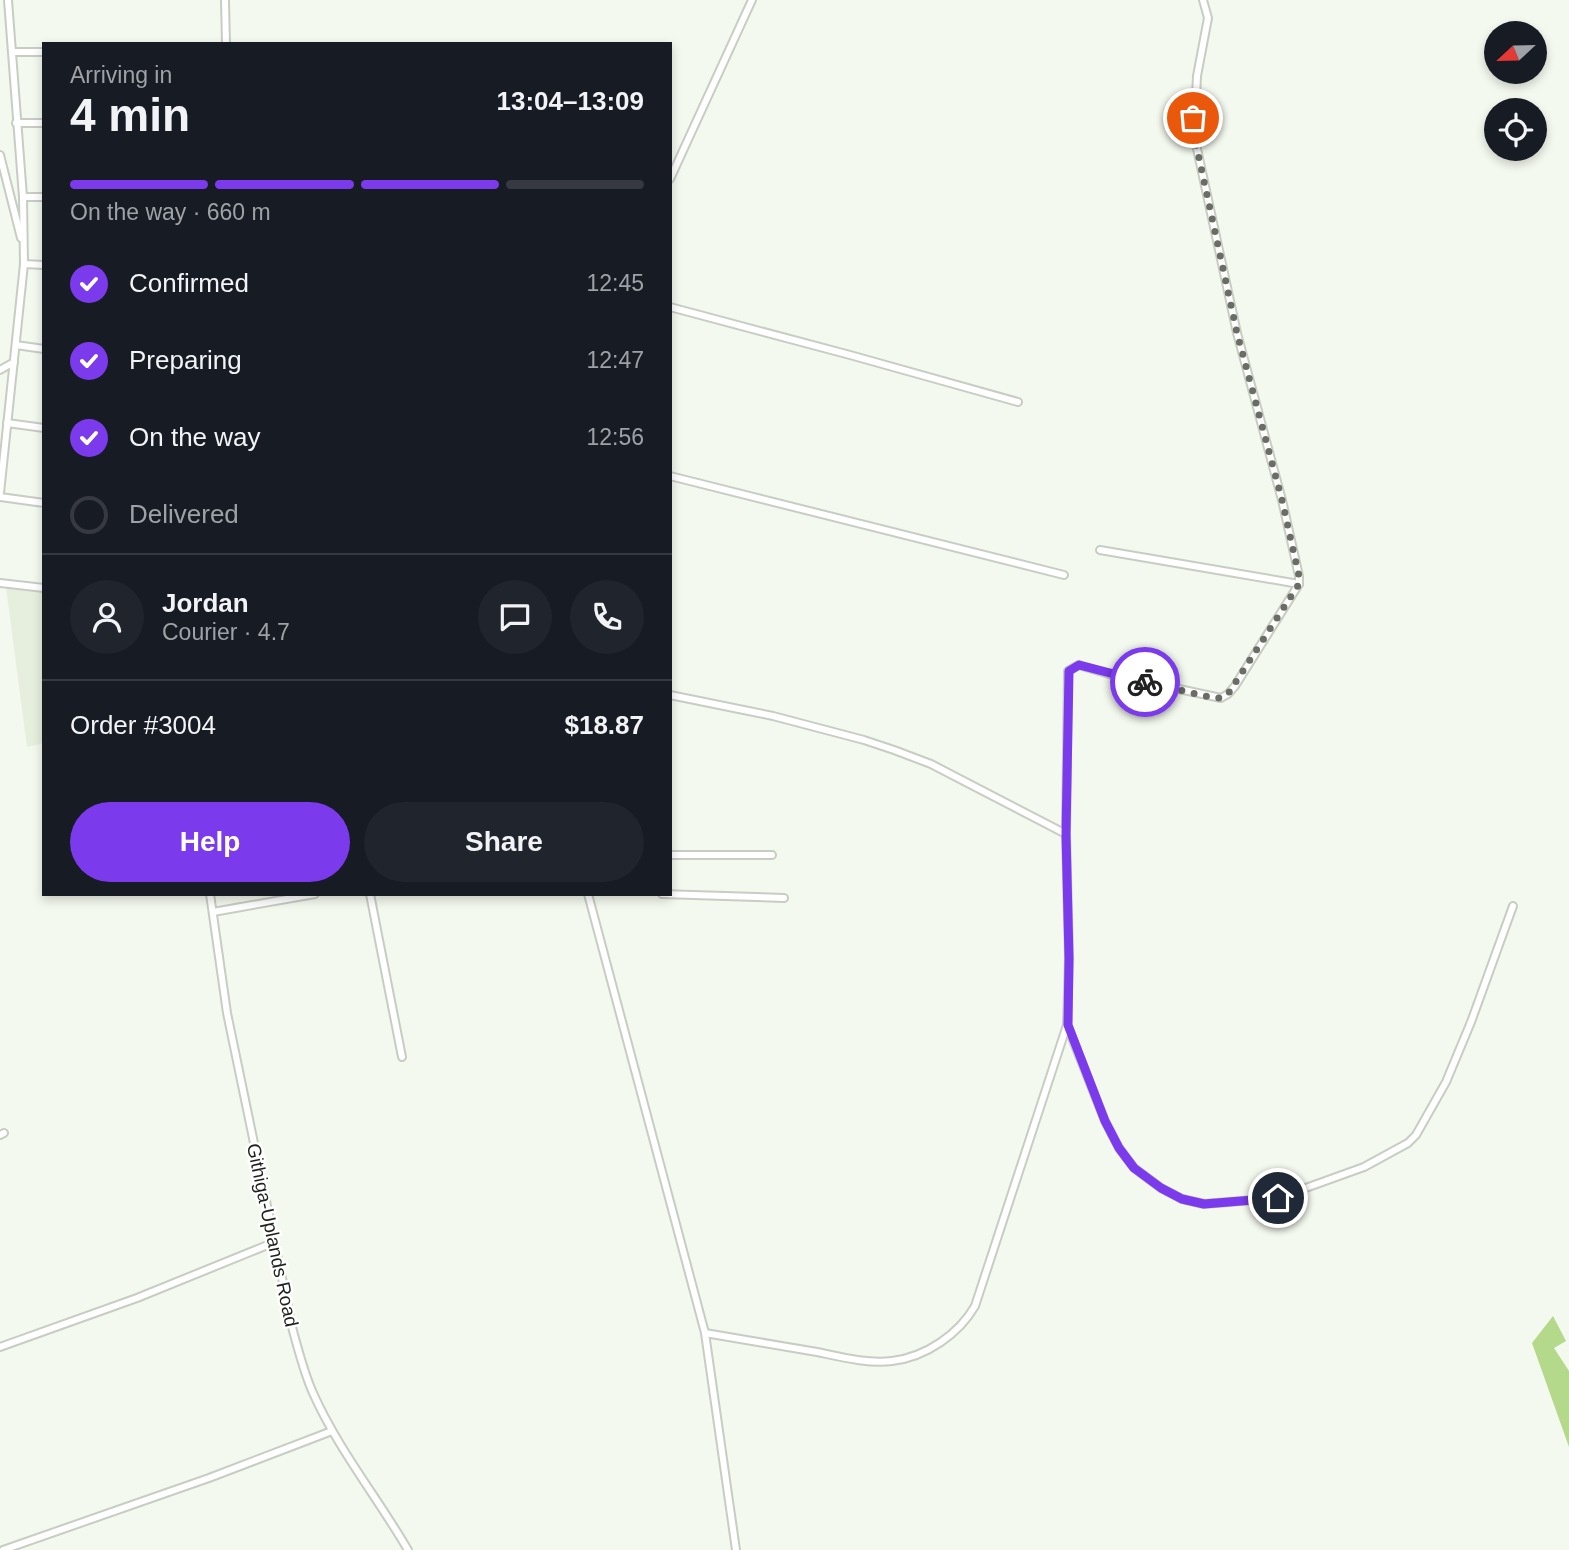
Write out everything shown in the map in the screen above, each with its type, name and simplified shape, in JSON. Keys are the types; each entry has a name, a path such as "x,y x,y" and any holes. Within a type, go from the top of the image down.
{"street":[{"path":"8,0 23,197 24,264 0,495 42,503"},
{"path":"225,0 226,42"},
{"path":"672,175 751,0"},
{"path":"705,1333 855,1359 893,1361 920,1352 955,1333 966,1322 975,1306 1068,1025 1066,834 1069,671 1079,665 1221,698 1235,686 1299,584 1282,500 1237,333 1194,135 1197,76 1208,18 1203,0"},
{"path":"12,52 42,52"},
{"path":"16,123 42,123"},
{"path":"0,155 24,247"},
{"path":"23,197 42,197"},
{"path":"24,264 42,265"},
{"path":"672,308 1018,402"},
{"path":"16,345 42,349"},
{"path":"0,370 14,362"},
{"path":"7,424 42,428"},
{"path":"672,477 1064,575"},
{"path":"1100,550 1299,584"},
{"path":"0,583 42,588"},
{"path":"672,695 759,713 894,750 931,764 1066,834"},
{"path":"672,855 772,855"},
{"path":"672,894 785,898"},
{"name":"Githiga-Uplands Road","path":"210,896 227,1013 302,1362 332,1430 408,1550"},
{"path":"213,912 304,896"},
{"path":"370,896 402,1057"},
{"path":"589,896 705,1333 736,1550"},
{"path":"1068,1025 1105,1121 1119,1148 1134,1168 1161,1188 1182,1199 1204,1204 1278,1198 1364,1167 1399,1149 1416,1135 1446,1083 1513,906"},
{"path":"0,1347 137,1298 275,1242"},
{"path":"3,1550 209,1478 332,1430"}],"shaded area":[{"path":"6,587 42,592 42,743 27,747"}],"green space":[{"path":"1553,1316 1566,1341 1554,1348 1569,1371 1569,1447 1532,1343"}],"way so far":[{"path":"1145,682 1214,698 1228,694 1299,584 1282,500 1237,333 1213,230 1193,118"}],"route":[{"path":"1145,682 1079,665 1069,671 1066,834 1068,1025 1105,1121 1119,1148 1134,1168 1161,1188 1182,1199 1204,1204 1278,1198"}]}
